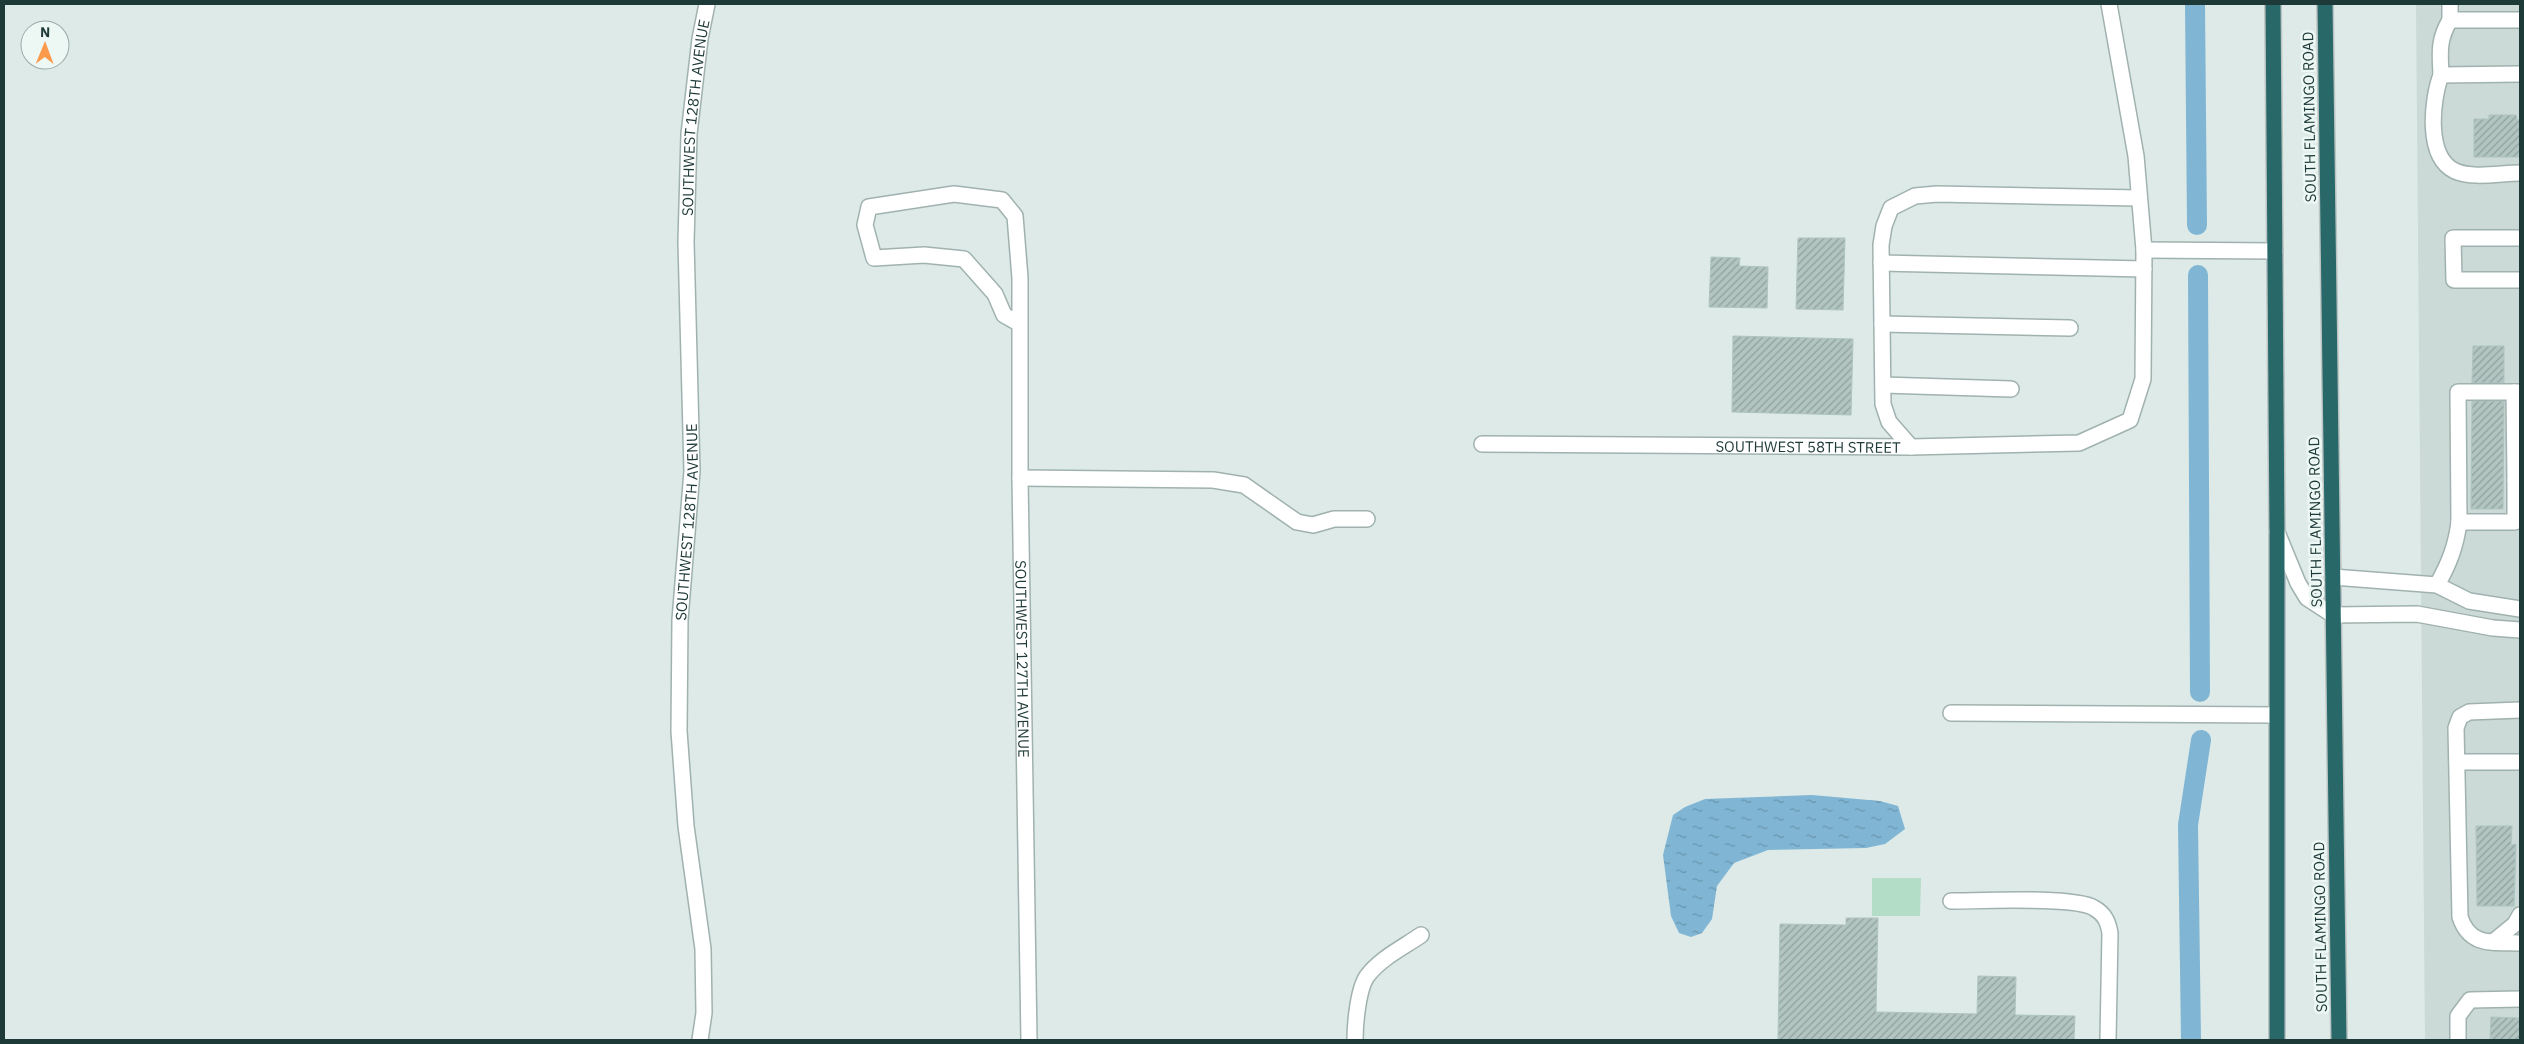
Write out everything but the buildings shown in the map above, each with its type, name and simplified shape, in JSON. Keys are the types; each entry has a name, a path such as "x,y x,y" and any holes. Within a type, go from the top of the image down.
{"highway":[{"path":"2273,4 2277,532 2277,1040"},
{"name":"SOUTH FLAMINGO ROAD","path":"2325,4 2339,1040"}],"street":[{"name":"SOUTHWEST 128TH AVENUE","path":"700,1040 704,1013 703,949 686,826 681,757 680,620 692,471 686,242 689,134 700,39 707,4"},
{"path":"1881,263 2144,269 2136,156 2109,4"},
{"path":"2450,4 2450,20 2440,40 2439,58 2441,75 2435,91 2433,134 2445,164 2453,170 2464,174 2520,173"},
{"path":"2450,20 2520,20"},
{"path":"2441,75 2520,74"},
{"name":"SOUTHWEST 127TH AVENUE","path":"1020,324 1004,315 995,294 964,259 924,255 874,258 865,225 869,207 954,194 1002,200 1015,216 1020,278 1020,324 1020,478 1029,1040"},
{"path":"1910,447 1889,422 1883,404 1881,263 1884,226 1891,208 1901,201 1915,196 2139,198"},
{"path":"2520,238 2453,238 2454,280 2520,280"},
{"path":"2144,250 2275,250"},
{"name":"SOUTHWEST 58TH STREET","path":"1482,444 1910,447 2079,443 2130,420 2143,379 2144,269"},
{"path":"1882,324 2070,328"},
{"path":"1883,385 2011,389"},
{"path":"2437,586 2449,564 2457,543 2459,522 2458,392 2517,392 2518,480 2515,522 2459,522"},
{"path":"1020,478 1214,480 1244,485 1297,522 1313,525 1334,519 1367,519"},
{"path":"2277,532 2298,583 2307,598 2318,607 2333,615 2417,614 2493,628 2520,630"},
{"path":"2333,577 2437,586 2469,600 2520,609"},
{"path":"2520,723 2520,710 2469,712 2460,717 2456,728 2460,917 2465,931 2476,940 2520,943"},
{"path":"1951,713 2276,715"},
{"path":"2457,762 2520,762"},
{"path":"1951,901 2074,902 2094,907 2108,920 2110,932 2108,1040"},
{"path":"2493,942 2515,924 2520,915"},
{"path":"1355,1040 1356,1017 1366,976 1383,961 1421,935"},
{"path":"2458,1040 2458,1016 2470,1000 2520,999"}],"shaded area":[{"path":"2416,4 2520,4 2520,1040 2425,1040"}],"green space":[{"path":"1872,878 1921,878 1920,916 1872,916"}],"water":[{"path":"1812,795 1880,801 1898,806 1905,829 1885,844 1866,848 1768,850 1734,863 1717,886 1712,919 1702,933 1691,937 1679,933 1671,916 1663,855 1673,815 1685,807 1705,799"}],"waterway":[{"path":"2195,4 2197,225"},
{"path":"2198,275 2200,692"},
{"path":"2191,1040 2188,825 2201,740"}]}
